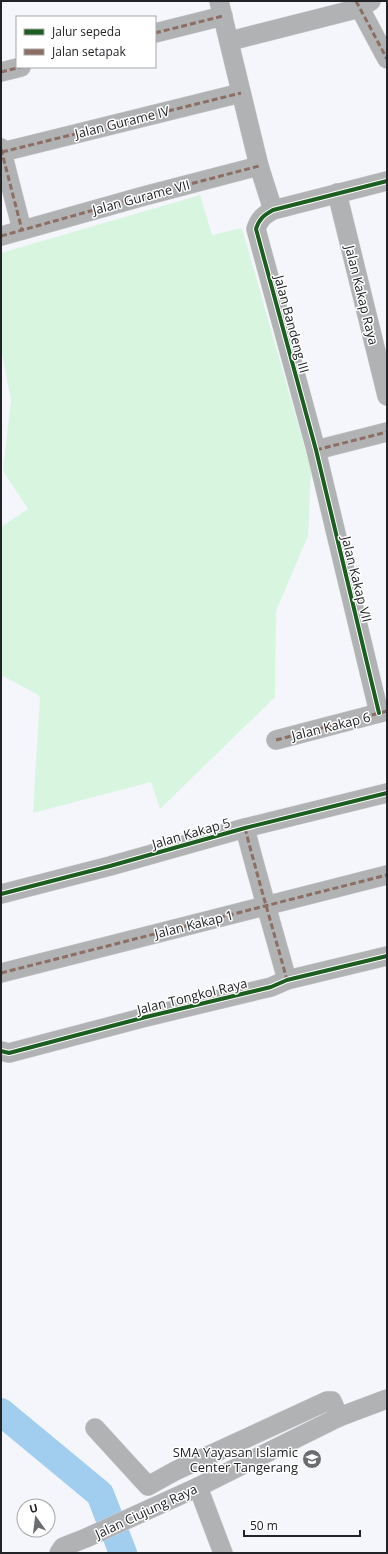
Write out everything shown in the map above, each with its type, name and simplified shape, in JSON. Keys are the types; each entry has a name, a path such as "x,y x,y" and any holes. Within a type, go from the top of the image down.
{"street":[{"path":"230,41 362,3 387,59"},
{"path":"156,33 221,9 230,41 259,166 273,210 387,182"},
{"path":"1,72 17,68"},
{"name":"Jalan Gurame IV","path":"2,150 242,93"},
{"path":"2,150 22,230"},
{"name":"Jalan Gurame VII","path":"1,236 259,166"},
{"name":"Jalan Kakap Raya","path":"337,194 387,396"},
{"name":"Jalan Bandeng III","path":"273,210 259,220 256,229 316,450"},
{"path":"316,450 387,432"},
{"name":"Jalan Kakap VII","path":"316,450 383,712"},
{"name":"Jalan Kakap 6","path":"276,740 383,712"},
{"name":"Jalan Kakap 5","path":"1,894 110,866 246,828 387,793"},
{"path":"246,828 255,866 268,906 287,980"},
{"name":"Jalan Kakap 1","path":"1,972 387,875"},
{"name":"Jalan Tongkol Raya","path":"1,1051 9,1053 142,1018 271,987 287,980 387,956"},
{"name":"Jalan Ciujung Raya","path":"59,1553 63,1547 198,1487 339,1417 387,1399"},
{"path":"148,1486 175,1471 328,1401 332,1401 339,1417"},
{"path":"95,1428 148,1486 160,1504"},
{"path":"198,1487 223,1553"}],"green space":[{"path":"200,195 212,235 242,228 311,470 308,536 276,611 275,697 160,809 151,782 33,813 40,696 1,675 1,527 28,509 3,471 11,400 1,348 1,253"}],"waterway":[{"path":"1,1412 100,1494 123,1553"}],"marked path":[{"path":"356,1 387,59"},
{"path":"156,33 223,16"},
{"path":"1,72 17,68"},
{"path":"2,152 241,93"},
{"path":"1,149 22,230"},
{"path":"1,236 259,166"},
{"path":"316,450 387,432"},
{"path":"276,740 387,711"},
{"path":"245,828 287,980"},
{"path":"1,973 387,875"}],"cycle path":[{"path":"379,713 316,450 256,229 262,218 273,210 387,181"},
{"path":"1,894 110,866 245,828 387,793"},
{"path":"1,1051 9,1053 142,1018 271,987 287,980 387,956"}],"place":[{"name":"SMA Yayasan Islamic Center Tangerang","path":"312,1459"}]}
